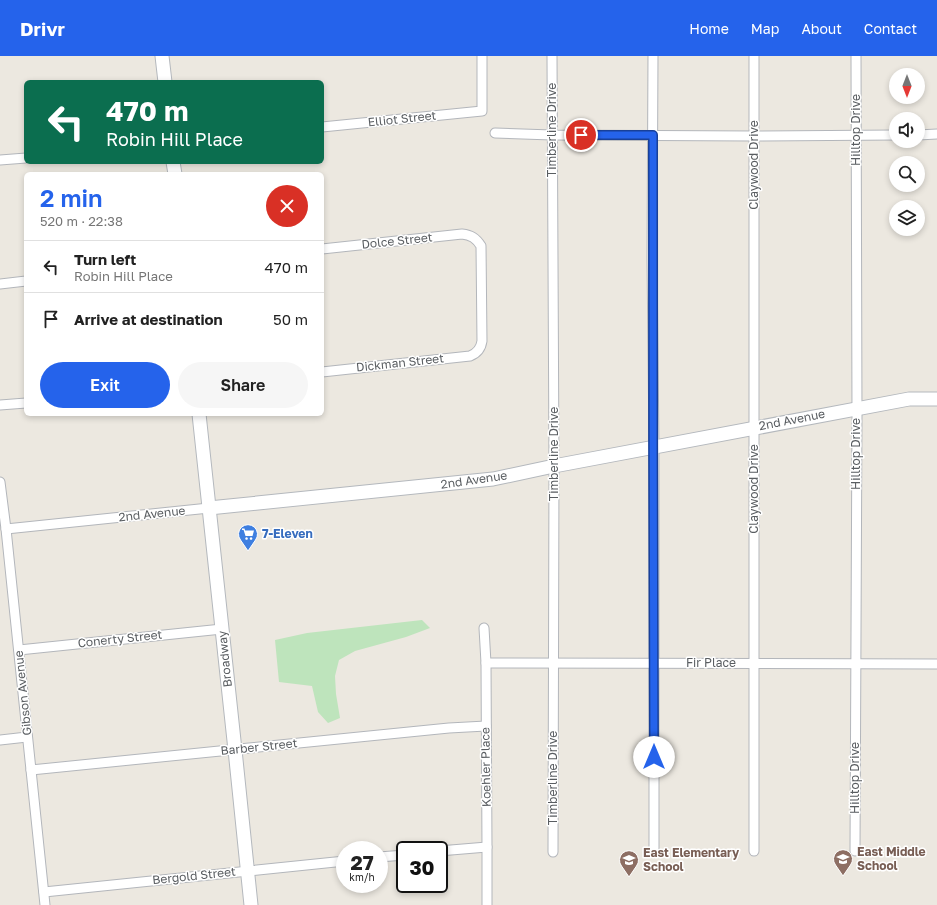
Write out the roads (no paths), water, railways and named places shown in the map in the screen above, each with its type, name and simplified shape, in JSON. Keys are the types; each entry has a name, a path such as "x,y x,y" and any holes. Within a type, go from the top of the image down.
{"street":[{"path":"162,56 165,80"},
{"name":"Elliot Street","path":"324,127 482,111 482,56"},
{"name":"Timberline Drive","path":"552,56 554,466 553,852"},
{"path":"654,56 652,267 654,447 654,851"},
{"name":"Claywood Drive","path":"754,56 754,851"},
{"name":"Hilltop Drive","path":"854,851 857,408 856,56"},
{"path":"495,133 552,135 889,135"},
{"path":"925,135 937,134"},
{"path":"0,160 24,158"},
{"name":"Dolce Street","path":"324,249 462,234 476,238 481,246 482,341 478,352"},
{"path":"0,284 24,281"},
{"name":"Dickman Street","path":"324,372 470,356 478,352"},
{"name":"2nd Avenue","path":"6,529 493,479 857,408 909,399 937,399"},
{"path":"0,405 24,403"},
{"name":"Broadway","path":"199,416 251,905"},
{"name":"Gibson Avenue","path":"0,482 45,905"},
{"name":"Koehler Place","path":"484,628 486,663 487,905"},
{"name":"Conerty Street","path":"19,650 222,629"},
{"name":"Fir Place","path":"486,663 937,664"},
{"name":"Barber Street","path":"31,770 449,728 486,726"},
{"path":"0,740 27,737"},
{"path":"448,850 487,847"},
{"name":"Bergold Street","path":"44,892 336,862"}],"place":[{"name":"7-Eleven","path":"248,551"},
{"name":"East Middle School","path":"843,876"},
{"name":"East Elementary School","path":"629,877"}]}
